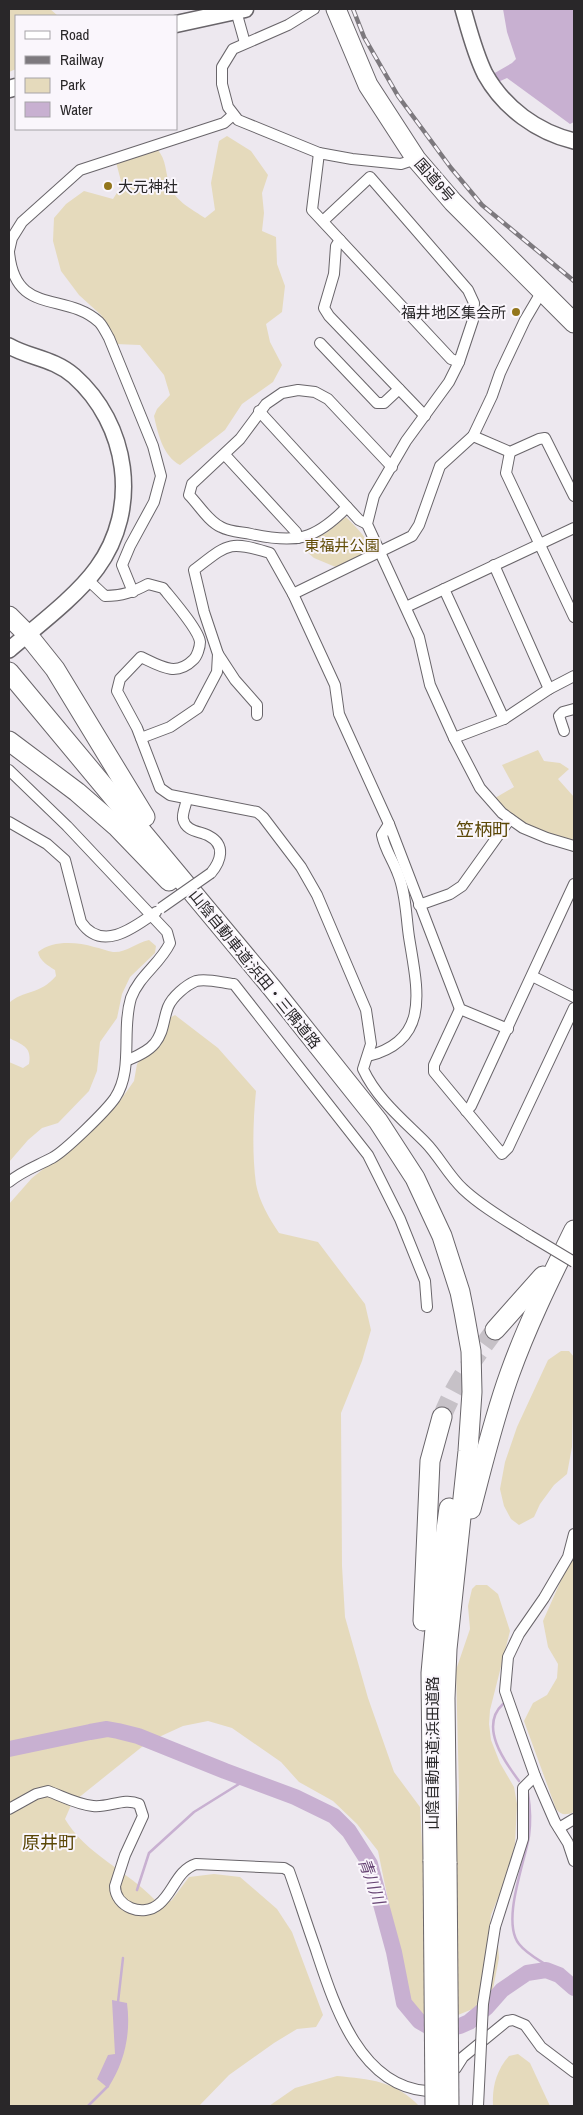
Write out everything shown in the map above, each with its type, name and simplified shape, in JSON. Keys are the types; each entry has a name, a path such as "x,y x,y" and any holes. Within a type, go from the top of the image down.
{"highway":[{"name":"国道9号","path":"336,9 368,85 416,159 453,202 574,323"},
{"path":"9,616 27,634 60,677 137,806 174,855 193,892"},
{"name":"山陰自動車道;浜田・三隅道路","path":"9,672 272,988 398,1150 430,1208 442,1236 460,1292 467,1402"},
{"path":"9,741 77,792 116,826 272,988"},
{"path":"496,1330 539,1283 574,1231"},
{"path":"451,1606 460,1554 494,1422 529,1326 574,1231"},
{"name":"山陰自動車道;浜田道路","path":"435,2106 447,1649 467,1402"},
{"name":"山陰自動車道;浜田道路","path":"449,2106 440,1862 432,1802 431,1673 435,1620 467,1402"},
{"path":"432,1802 424,1718 422,1635 430,1461 442,1417"}],"main road":[{"path":"463,9 475,50 486,74 505,100 526,119 547,132 574,141"},
{"path":"178,24 241,10"},
{"path":"9,650 88,580 104,559 115,536 121,516 124,494 120,448 111,426 99,405 73,375 54,363 10,350"}],"street":[{"path":"314,9 288,24 233,49 222,67 226,100 233,115 238,120 319,152 352,159 401,164 416,159"},
{"path":"241,10 245,43"},
{"path":"133,592 122,565 154,502 160,476 153,446 110,338 100,322 81,310 38,299 20,287 12,273 9,251 12,238 22,222 80,170 224,123 233,115"},
{"path":"319,152 312,210 451,359 459,362"},
{"path":"323,222 370,178 468,290 474,302 473,320 450,382 406,441 374,496 367,524"},
{"path":"340,240 336,246 334,274 324,308 329,316 424,416"},
{"path":"293,594 412,536 440,466 473,436 525,320 542,291"},
{"path":"320,343 377,403 384,403 399,389"},
{"path":"347,507 337,518 316,534 279,540 222,528 189,495 192,484 240,439 266,404 282,393 298,390 315,392 328,399 392,466"},
{"path":"259,412 359,520 367,524 422,646 430,685 454,738 480,788 494,806 510,819 536,834 574,846"},
{"path":"473,436 510,452 539,438 546,438 574,496"},
{"path":"510,452 506,473 574,617"},
{"path":"225,455 296,532 298,538"},
{"path":"406,607 574,528"},
{"path":"256,715 256,705 218,654 204,612 194,570 224,547 244,545 270,554 293,594 335,685 338,714 389,824 460,1009 433,1069 502,1154 508,1148 574,1008"},
{"path":"494,565 548,689"},
{"path":"88,580 105,596 118,596 133,592 148,584 163,588 194,629 200,642 196,658 187,666 176,670 165,668 141,657 120,679 117,691 141,738 160,788 170,795 257,812 263,816 301,867 317,895 366,1010 371,1044 363,1069 380,1097 427,1144 449,1174 464,1190 529,1235 574,1262"},
{"path":"444,589 504,719"},
{"path":"141,738 170,728 198,708 217,672 218,654"},
{"path":"454,738 504,719 548,689 574,676"},
{"path":"564,731 559,716 563,712 574,709"},
{"path":"9,770 67,826 167,932 170,943 166,951 137,985 131,1000 125,1035 126,1061 122,1086 105,1111 63,1151 54,1158 18,1175 9,1182"},
{"path":"9,822 47,844 65,860 81,922 87,930 102,936 113,937 134,928 211,873 220,862 220,851 215,841 208,835 195,832 186,825 182,818 187,799"},
{"path":"419,905 450,894 462,886 510,819"},
{"path":"368,1056 385,1052 398,1044 406,1034 414,1018 417,993 398,874 385,848 382,835 389,824"},
{"path":"466,1112 471,1106 508,1028 574,884"},
{"path":"532,976 574,997"},
{"path":"126,1061 154,1044 164,1026 168,1006 179,992 195,982 203,980 234,984 368,1155 400,1220 425,1281 427,1307"},
{"path":"460,1009 508,1028"},
{"path":"574,1534 568,1557 544,1598 519,1634 508,1657 505,1691 535,1776 555,1822 568,1843 574,1860"},
{"path":"478,2106 483,2004 495,1927 523,1838 523,1788 535,1776"},
{"path":"9,1809 36,1794 48,1791 70,1801 93,1806 109,1806 126,1801 139,1804 144,1816 125,1855 115,1886 115,1891 126,1905 135,1910 151,1910 160,1904 179,1877 196,1864 284,1868 288,1871 339,2015 349,2034 382,2074 398,2082 417,2090 427,2091 456,2068 463,2057 481,2042 507,2021 513,2020 525,2025 541,2047 574,2072"},
{"path":"559,1828 574,1819"}],"green space":[{"path":"9,9 50,9 57,15 15,15 15,69 9,72"},
{"path":"227,136 251,151 268,175 262,193 264,213 262,231 276,237 277,264 285,286 282,312 266,324 270,342 282,365 273,382 242,404 225,430 180,465 165,450 154,416 157,409 170,395 164,375 140,345 115,344 101,315 79,295 61,271 53,241 54,218 66,204 84,191 113,199 122,185 116,162 157,149 163,158 172,191 185,205 205,218 215,210 211,183 219,141"},
{"name":"東福井公園","path":"346,517 363,535 367,546 365,551 338,568 314,558 306,551 310,546 307,542 326,533"},
{"path":"538,750 544,761 560,763 569,769 558,779 574,797 574,840 537,830 520,822 495,798 514,787 502,765"},
{"path":"149,940 156,946 155,953 130,977 122,994 117,1018 100,1042 97,1071 89,1091 58,1123 42,1128 28,1140 9,1162 9,1062 23,1068 29,1064 30,1058 25,1047 9,1038 9,1003 44,986 56,976 55,970 42,960 38,952 51,945 65,943 80,944 118,952"},
{"path":"175,1015 218,1048 256,1091 253,1138 256,1184 259,1197 279,1233 318,1242 365,1304 371,1330 362,1361 341,1413 342,1566 345,1617 368,1698 394,1772 420,1807 422,1843 426,1862 455,1858 459,1791 456,1670 470,1629 468,1606 472,1589 476,1585 487,1585 498,1594 510,1631 490,1710 489,1724 491,1740 500,1763 514,1787 517,1804 515,1844 507,1876 491,1915 489,1932 498,1945 499,1958 493,1989 475,2008 441,2022 428,2020 409,2002 378,1851 357,1824 333,1801 299,1782 281,1762 232,1728 208,1721 183,1726 148,1742 72,1803 65,1819 95,1852 155,1900 171,1901 189,1877 214,1874 240,1877 277,1909 292,1932 323,2015 316,2027 297,2029 229,2075 199,2106 9,2106 9,1204 32,1178 88,1133 117,1105 134,1081 137,1064 167,1029 168,1019"},
{"path":"561,1351 569,1351 574,1357 572,1447 567,1474 554,1485 540,1504 534,1517 519,1525 511,1519 504,1506 500,1489 505,1462 517,1427 548,1360"},
{"path":"574,1551 574,1812 564,1814 556,1809 524,1721 533,1703 547,1695 557,1678 558,1664 548,1647 543,1621"},
{"path":"518,2054 530,2063 550,2106 493,2106 493,2092 498,2073 509,2056"},
{"path":"337,2076 371,2080 391,2086 401,2091 419,2106 269,2106 295,2088"}],"water":[{"path":"503,9 574,9 574,122 570,124 507,78 498,82 493,74 516,59 507,32"},
{"path":"112,2000 127,2003 128,2025 123,2058 108,2088 97,2079 108,2055 115,2054"}],"waterway":[{"path":"503,1704 496,1713 493,1722 496,1743 519,1781"},
{"name":"青川川","path":"9,1749 107,1729 118,1731 138,1736 295,1797 334,1816 349,1831 370,1864 394,1952 404,2003 419,2021 426,2025 442,2030 469,2022 487,2007 502,1990 527,1973 546,1970 559,1975 574,1988"},
{"path":"137,1890 149,1853 194,1812 247,1779"},
{"path":"528,1793 530,1831 513,1907 512,1921 514,1934 523,1949 559,1975"},
{"path":"118,2002 123,1958"},
{"path":"88,2106 108,2086"}],"tunnel":[{"path":"442,1417 459,1383 495,1330"}],"railway":[{"path":"353,9 364,37 398,96 451,168 482,205 574,281"}],"place":[{"name":"大元神社","path":"108,186"},
{"name":"福井地区集会所","path":"516,312"}],"district":[{"name":"笠柄町","path":"483,829"},
{"name":"原井町","path":"49,1842"}]}
